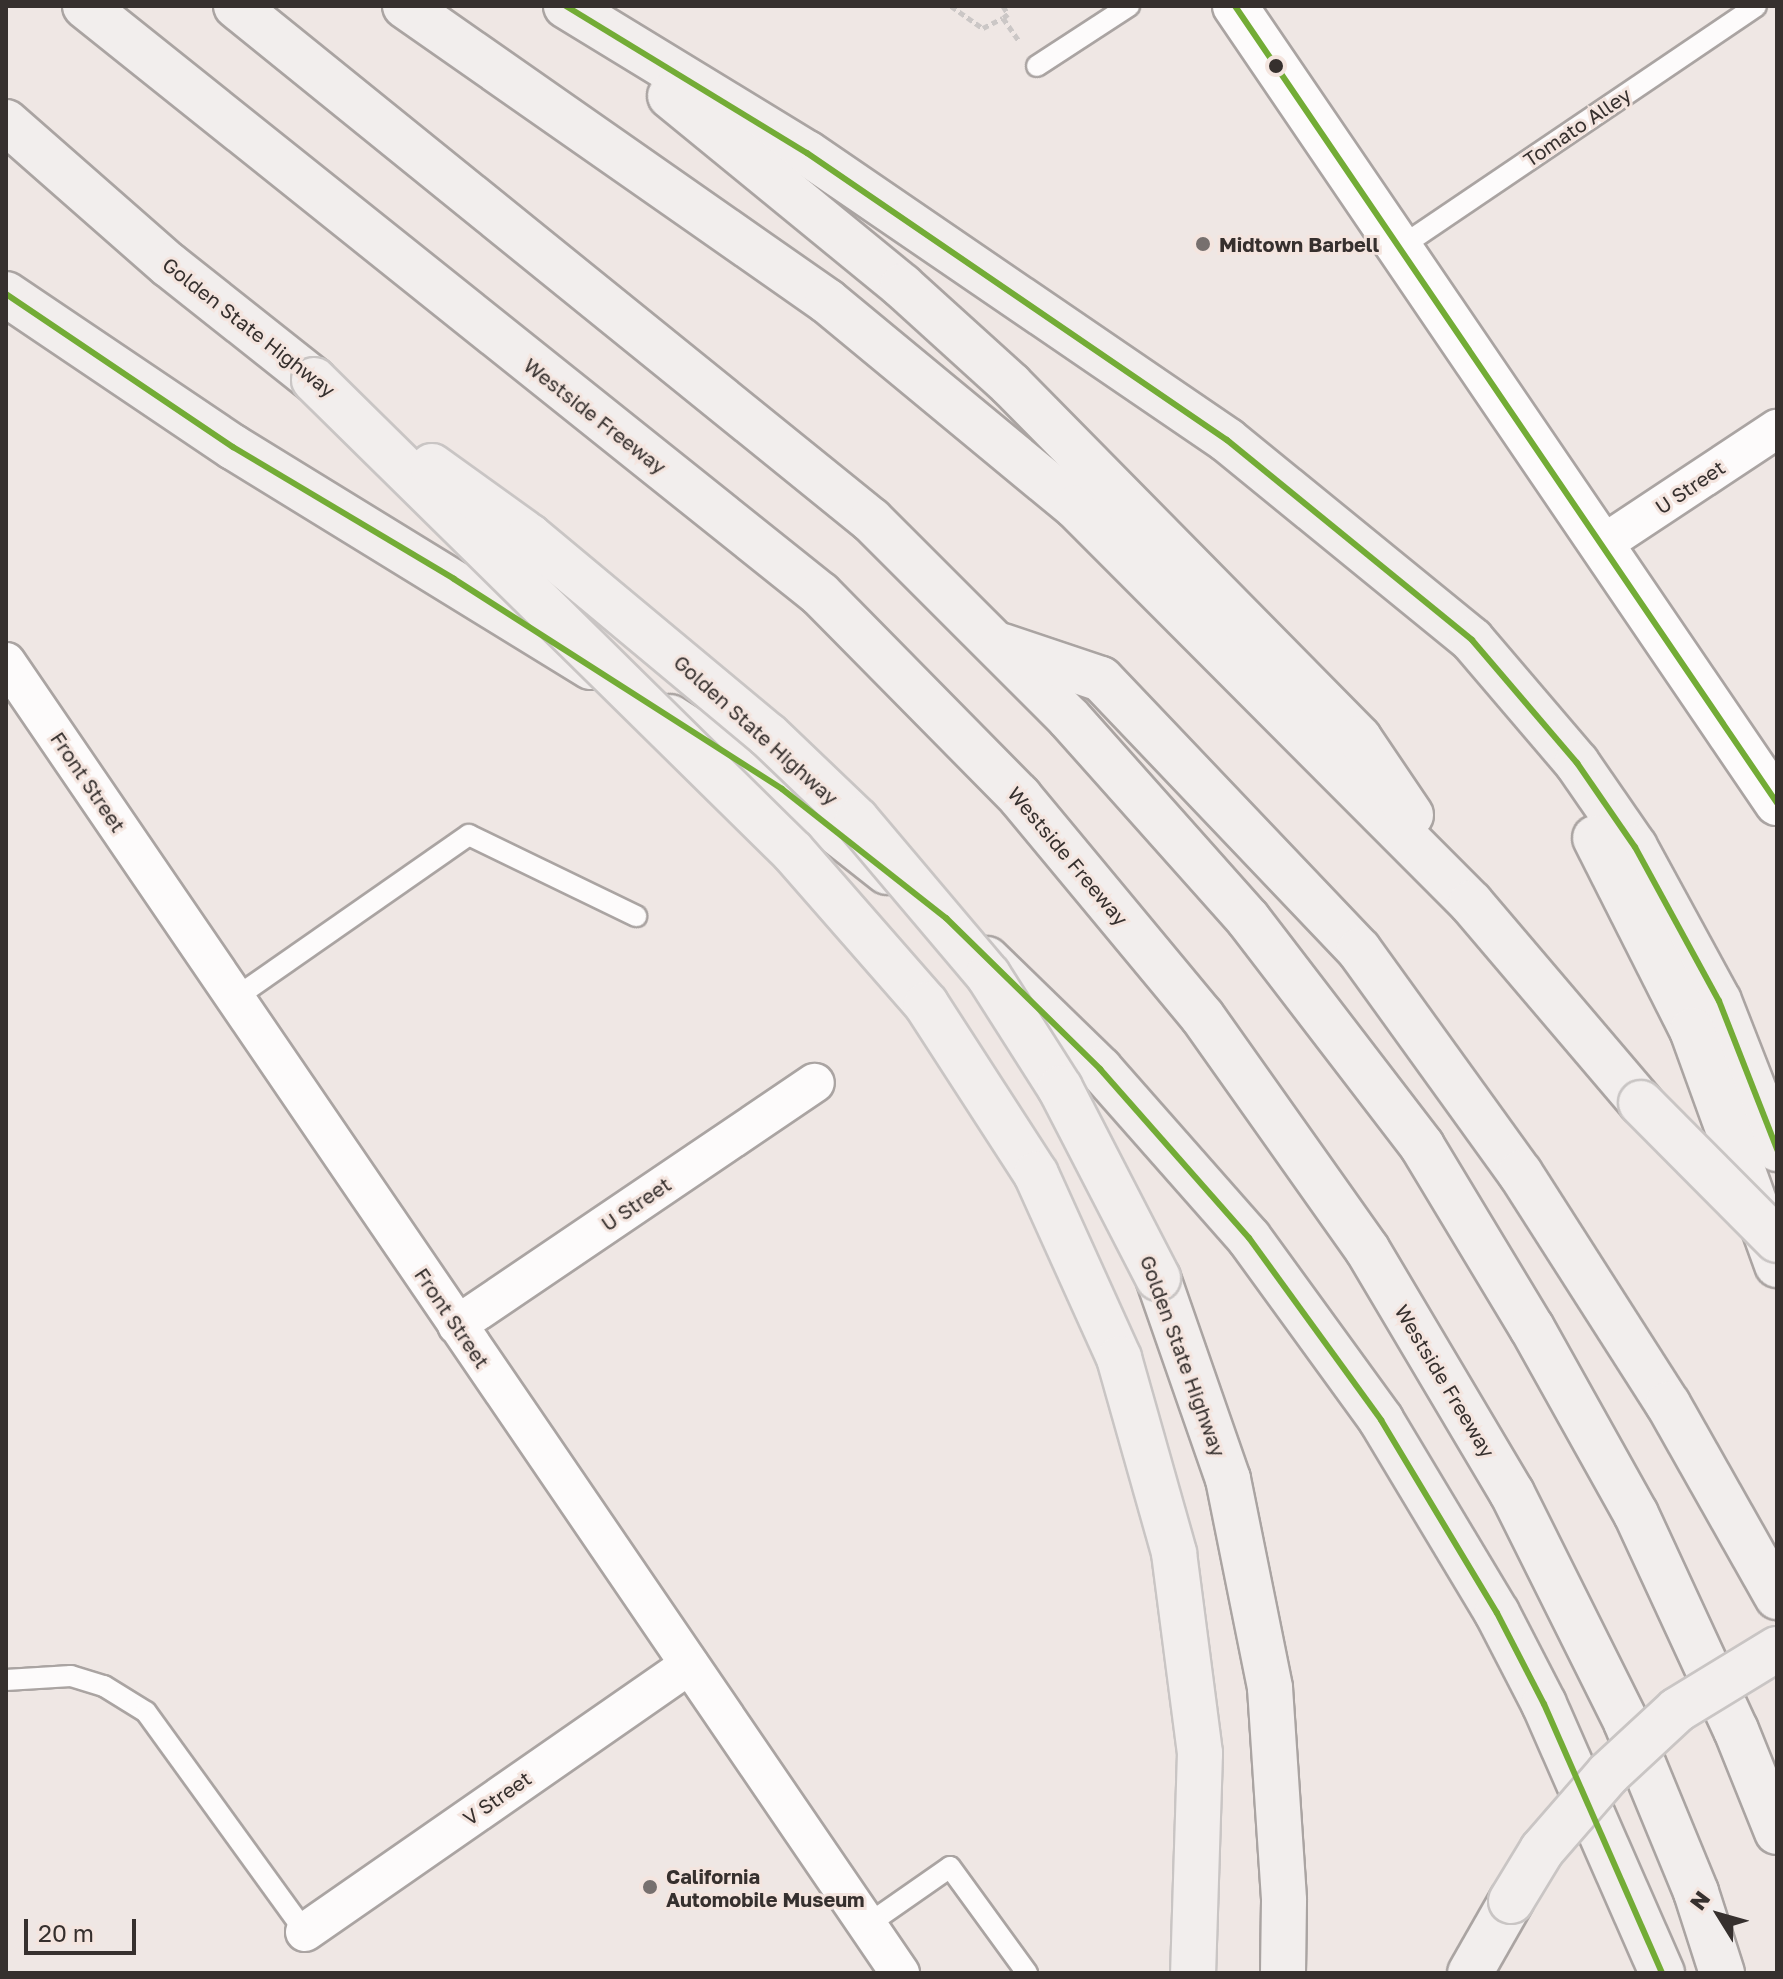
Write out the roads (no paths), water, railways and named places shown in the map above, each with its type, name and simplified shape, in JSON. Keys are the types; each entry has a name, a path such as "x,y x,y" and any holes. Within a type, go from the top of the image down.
{"highway":[{"name":"Westside Freeway","path":"85,6 820,594 1020,797 1202,1016 1367,1249 1512,1493 1626,1722 1696,1892 1722,1973"},
{"path":"236,6 859,510 997,644 1248,919 1422,1146 1532,1328 1636,1514 1736,1730 1777,1832"},
{"path":"405,6 827,301 1076,507 1471,903 1641,1103 1777,1240"},
{"path":"559,6 902,286 1102,474 1359,738 1471,903"},
{"path":"566,6 807,153 1227,440 1427,607 1472,640 1528,704 1635,847 1719,1001 1777,1149"},
{"name":"Golden State Highway","path":"6,122 169,265 314,380 529,536 768,735 857,820 988,975 1060,1088 1158,1278 1228,1479 1270,1688 1284,1901 1283,1973"},
{"path":"6,138 169,265"},
{"path":"6,294 233,447 454,579 782,789 946,918 1100,1069 1249,1238 1381,1420 1497,1613 1544,1704 1662,1973"},
{"path":"314,380 793,852 926,1004 1036,1174 1119,1358 1174,1553 1200,1753 1193,1973"},
{"path":"1427,607 1457,658 1508,715 1600,845 1692,1030 1777,1265"},
{"path":"997,644 1101,679 1359,950 1520,1173 1668,1404 1777,1597"},
{"path":"1470,1973 1542,1850 1608,1774 1677,1710 1777,1649"}],"street":[{"path":"1235,6 1777,803"},
{"name":"U Street","path":"1603,544 1777,429"},
{"name":"Front Street","path":"6,662 900,1973"},
{"name":"U Street","path":"457,1325 815,1083"},
{"name":"V Street","path":"305,1932 689,1665"}],"lane":[{"path":"1037,66 1129,6"},
{"name":"Tomato Alley","path":"1399,248 1756,6"},
{"path":"235,998 469,835 636,916"},
{"path":"6,1680 71,1676 104,1686 146,1712 305,1932"},
{"path":"867,1925 950,1867 1027,1973"}],"place":[{"name":"Midtown Barbell","path":"1203,244"},
{"name":"California Automobile Museum","path":"650,1887"}]}
